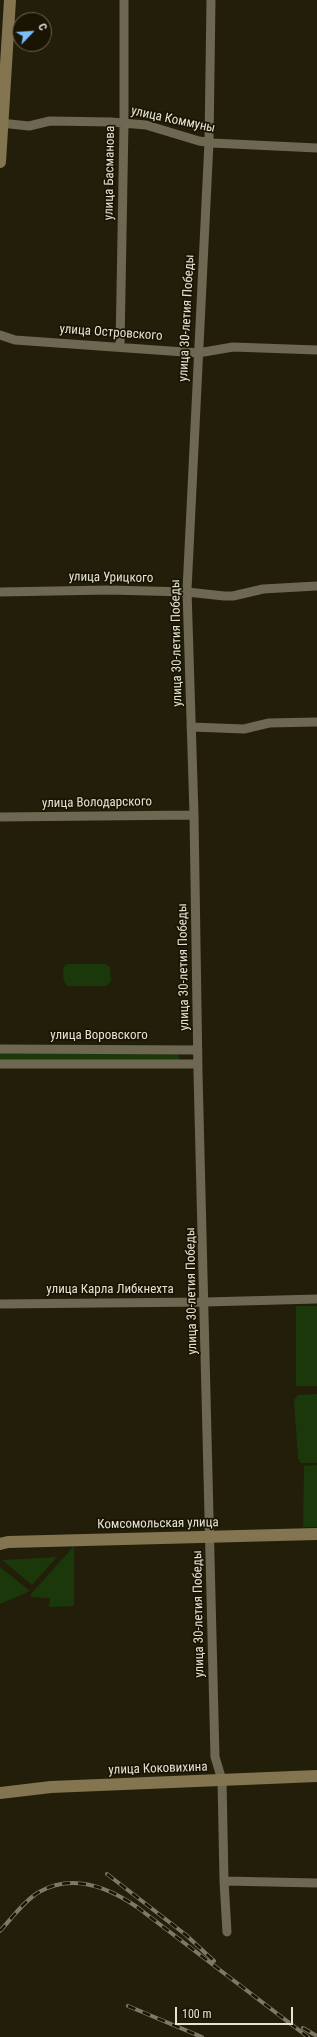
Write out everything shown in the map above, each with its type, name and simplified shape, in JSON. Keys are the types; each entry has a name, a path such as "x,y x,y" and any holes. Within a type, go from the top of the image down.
{"street":[{"path":"0,162 10,0"},
{"name":"улица Басманова","path":"120,347 124,123 124,0"},
{"name":"улица 30-летия Победы","path":"211,0 209,142 187,592 192,727 198,1064 216,1757 222,1780 224,1881 227,1932"},
{"name":"улица Коммуны","path":"2,123 29,126 50,121 146,124 199,141 317,148"},
{"name":"улица Островского","path":"0,335 15,340 198,353 232,347 317,350"},
{"name":"улица Урицкого","path":"0,592 109,590 187,592 233,596 263,589 317,586"},
{"path":"192,727 244,729 269,723 317,722"},
{"name":"улица Володарского","path":"0,817 194,815"},
{"name":"улица Воровского","path":"0,1049 198,1050"},
{"path":"0,1064 198,1064"},
{"name":"улица Карла Либкнехта","path":"0,1304 205,1302 317,1299"},
{"name":"Комсомольская улица","path":"0,1544 8,1542 317,1534"},
{"name":"улица Коковихина","path":"0,1793 52,1787 317,1776"},
{"path":"224,1881 317,1883"}],"green space":[{"path":"66,964 105,964 110,967 111,982 106,986 67,986 64,982 63,975 63,969"},
{"path":"0,1053 179,1054 179,1061 0,1061"},
{"path":"296,1306 317,1306 317,1386 296,1386"},
{"path":"317,1394 317,1463 301,1463 298,1458 294,1400 298,1395"},
{"path":"317,1465 317,1527 303,1527 304,1466"},
{"path":"74,1546 74,1606 49,1607 50,1598 31,1597 31,1594"},
{"path":"57,1557 32,1585 2,1560"},
{"path":"0,1567 30,1591 0,1604"}],"railway":[{"path":"107,1874 186,1935 214,1961"},
{"path":"0,1931 28,1900 51,1886 77,1883 102,1888 137,1907 308,2037"},
{"path":"128,2006 202,2037"},
{"path":"303,2028 317,2036"}]}
